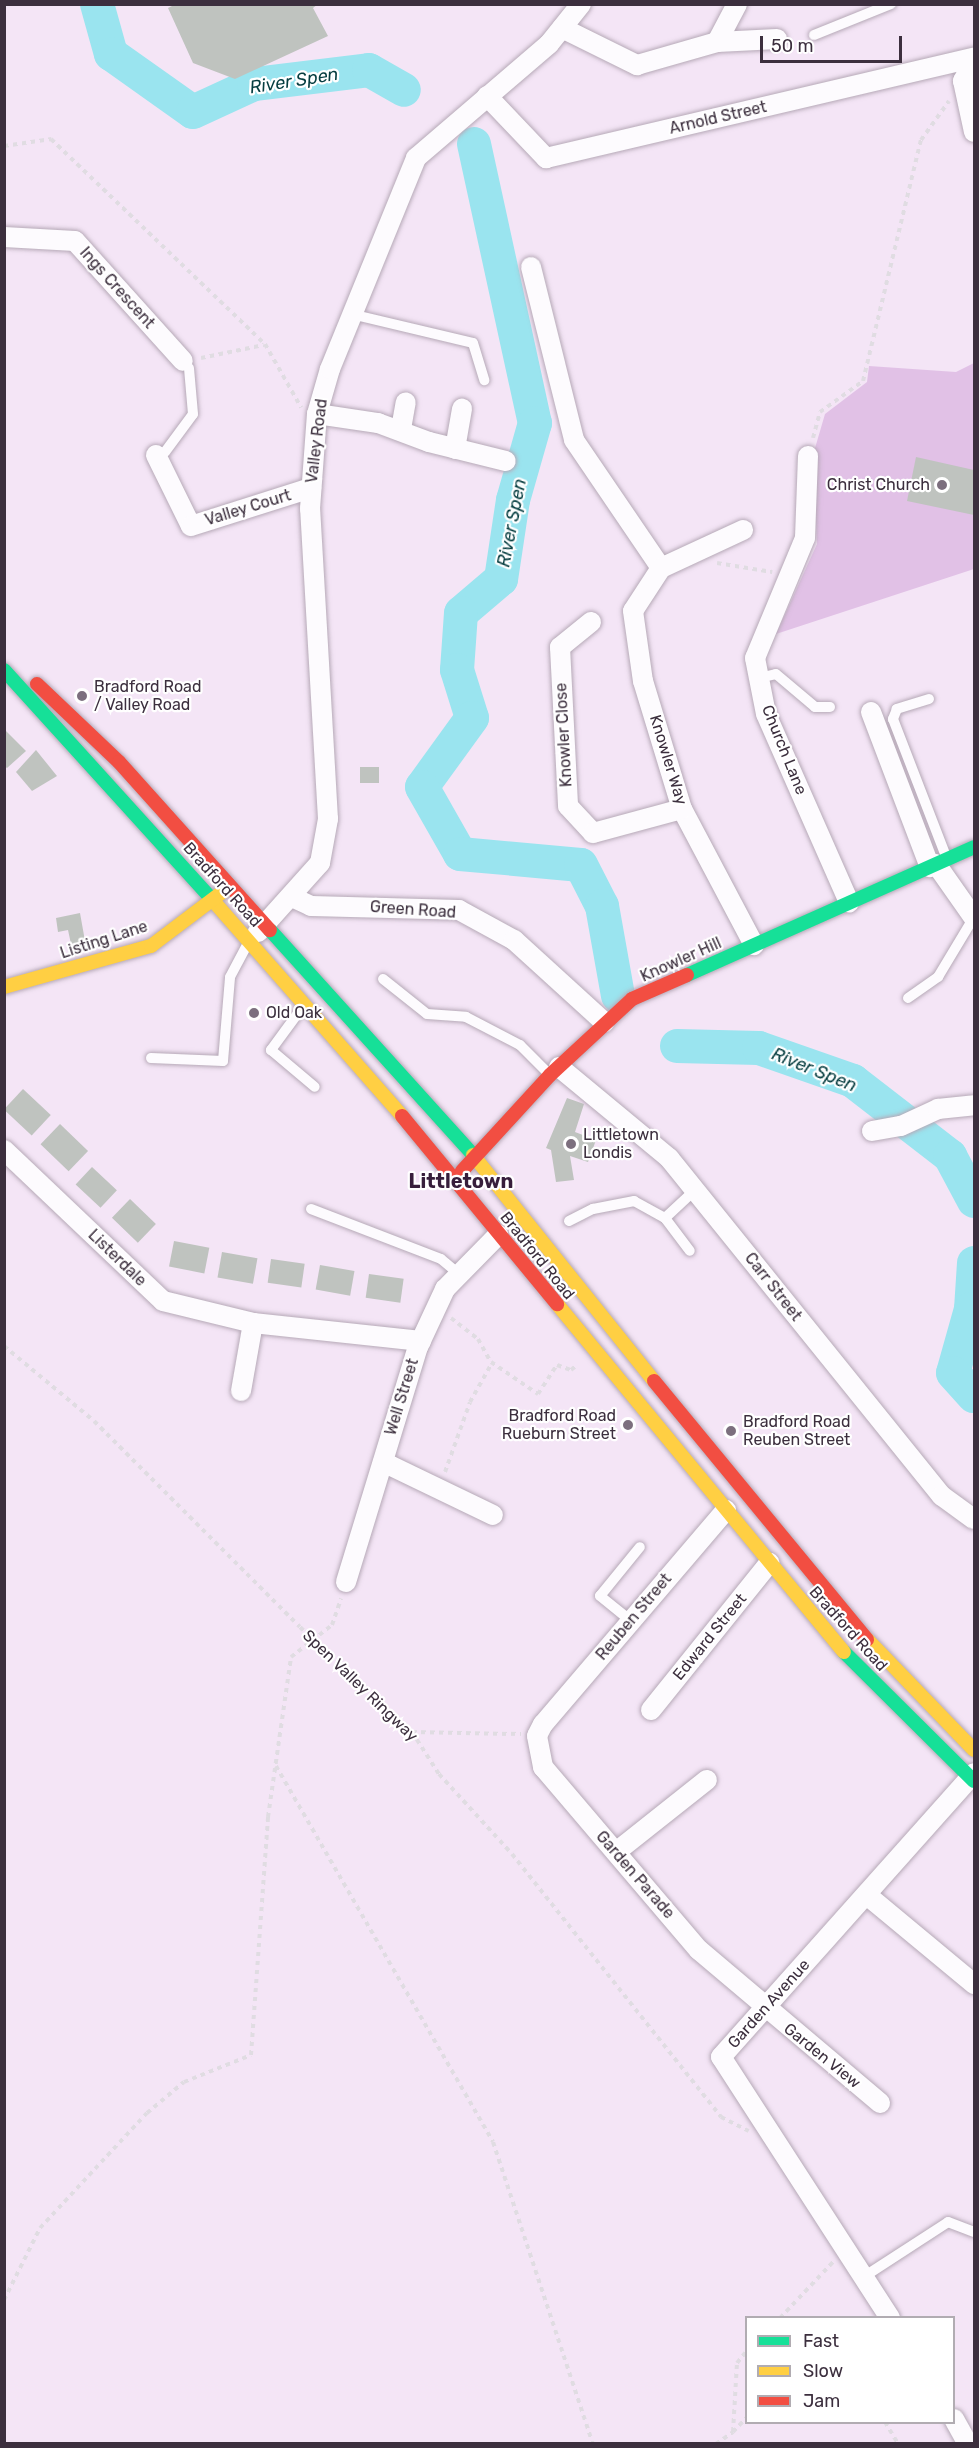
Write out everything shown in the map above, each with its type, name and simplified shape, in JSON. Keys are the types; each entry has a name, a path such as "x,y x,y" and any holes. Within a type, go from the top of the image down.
{"main road":[{"name":"Bradford Road","path":"4,656 81,720 232,884 475,1157 833,1604 975,1750"},
{"name":"Bradford Road","path":"4,670 305,1002 840,1648 973,1777"},
{"name":"Knowler Hill","path":"453,1179 554,1071 604,1022 632,999 975,847"},
{"name":"Listing Lane","path":"4,987 151,946 232,884"}],"street":[{"name":"Valley Road","path":"250,940 294,898 320,863 328,819 311,488 316,424 351,314 416,158 562,28 581,4"},
{"path":"717,42 737,4"},
{"path":"562,28 637,65 717,42 777,39"},
{"path":"975,59 963,81 975,132"},
{"name":"Arnold Street","path":"487,96 546,158 975,59"},
{"name":"Ings Crescent","path":"4,237 75,241 186,365"},
{"path":"531,267 574,440 661,568 743,531"},
{"path":"401,429 406,402"},
{"path":"455,449 462,409"},
{"path":"316,424 401,429 455,449 506,461"},
{"name":"Valley Court","path":"161,454 190,526 311,488"},
{"name":"Church Lane","path":"808,456 805,538 755,658 766,714 849,902"},
{"name":"Knowler Way","path":"661,568 633,611 643,681 682,809 754,945"},
{"name":"Knowler Close","path":"591,622 560,647 568,806 593,833 682,809"},
{"path":"871,712 938,863 974,918"},
{"name":"Green Road","path":"294,898 311,906 459,910 514,940 604,1022"},
{"name":"Carr Street","path":"554,1071 669,1158 942,1496 975,1519"},
{"path":"872,1131 975,1105"},
{"name":"Listerdale","path":"4,1150 163,1301 253,1323 421,1341"},
{"name":"Well Street","path":"346,1582 421,1341 436,1307 459,1274 498,1235"},
{"path":"241,1392 253,1323"},
{"path":"383,1462 493,1515"},
{"name":"Reuben Street","path":"540,1730 726,1510"},
{"name":"Edward Street","path":"651,1710 769,1563"},
{"name":"Garden Parade","path":"540,1730 543,1767 699,1950 765,2009"},
{"name":"Garden Avenue","path":"890,2316 847,2247 721,2057 973,1777"},
{"path":"616,1852 707,1780"},
{"path":"868,1896 975,1984"},
{"name":"Garden View","path":"765,2009 880,2103"},
{"path":"955,2421 968,2444"}],"lane":[{"path":"814,35 891,4"},
{"path":"351,314 473,343 484,380"},
{"path":"161,454 193,414 186,365"},
{"path":"759,678 776,674 815,706 830,707"},
{"path":"929,699 897,709 893,719 938,863"},
{"path":"908,998 938,977 974,918"},
{"path":"151,1058 223,1061 230,977 250,940"},
{"path":"383,979 428,1014 466,1017 520,1045 554,1071"},
{"path":"305,1002 271,1050 315,1087"},
{"path":"665,1218 696,1190"},
{"path":"569,1221 593,1209 634,1201 665,1218 690,1251"},
{"path":"311,1209 441,1259 459,1274"},
{"path":"631,1621 600,1596 640,1547"},
{"path":"865,2276 948,2222 975,2232"}],"path":[{"path":"808,456 820,412 863,381 921,140 963,81"},
{"path":"4,146 51,139 265,345 316,424"},
{"path":"186,365 265,345"},
{"path":"685,557 790,575"},
{"path":"436,1307 478,1339 492,1363 538,1394 557,1365 571,1370 594,1351"},
{"name":"Spen Valley Ringway","path":"4,1346 94,1421 330,1657 412,1732 439,1774 512,1854 721,2117"},
{"path":"438,1488 470,1402 492,1363"},
{"path":"4,2300 40,2228 147,2113 184,2082 251,2055 276,1765 291,1657 332,1625 346,1582"},
{"path":"412,1732 540,1730"},
{"path":"276,1765 493,2142 593,2444"},
{"path":"782,2316 847,2247"},
{"path":"733,2432 736,2362 745,2354"},
{"path":"716,2444 745,2420"},
{"path":"886,2424 898,2444"}],"shaded area":[{"path":"974,363 974,569 776,634 817,544 813,455 825,414 867,382 869,366 956,372"}],"building":[{"path":"176,4 318,4 313,8 328,36 235,79 193,63 168,8"},
{"name":"Christ Church","path":"916,457 974,470 974,515 907,501"},
{"path":"4,729 26,751 7,768 4,766"},
{"path":"36,750 57,776 32,791 16,772"},
{"path":"360,767 379,767 379,783 360,783"},
{"path":"80,913 85,941 71,944 68,930 58,932 56,918"},
{"path":"23,1089 51,1115 32,1135 4,1110"},
{"name":"Littletown Londis","path":"567,1098 584,1104 575,1132 596,1140 588,1162 570,1156 574,1180 556,1182 551,1150 546,1148"},
{"path":"60,1124 88,1151 69,1171 41,1144"},
{"path":"92,1167 117,1190 100,1208 76,1185"},
{"path":"130,1199 156,1224 138,1243 112,1218"},
{"path":"174,1241 209,1248 204,1273 169,1267"},
{"path":"222,1252 257,1258 253,1284 217,1278"},
{"path":"271,1259 305,1264 301,1287 268,1283"},
{"path":"320,1265 354,1271 350,1296 316,1290"},
{"path":"369,1274 404,1279 400,1303 366,1298"}],"waterway":[{"name":"River Spen","path":"97,4 111,54 193,112 254,84 369,70 404,90"},
{"name":"River Spen","path":"474,144 535,423 513,500 501,579 461,613 457,670 472,718 422,787 460,854 581,865 602,906 618,996"},
{"name":"River Spen","path":"677,1046 759,1048 853,1081 950,1156 974,1201"},
{"name":"River Spen","path":"974,1263 971,1309 953,1373 974,1396"}],"traffic: fast":[{"path":"4,670 215,903"},
{"path":"687,975 974,847"},
{"path":"270,930 473,1155"},
{"path":"844,1652 974,1781"}],"traffic: slow":[{"path":"4,987 151,946 229,887"},
{"path":"215,903 402,1116"},
{"path":"473,1155 654,1381"},
{"path":"557,1304 844,1652"},
{"path":"867,1639 974,1750"}],"traffic: jam":[{"path":"37,684 119,762 270,930"},
{"path":"462,1171 550,1075 632,999 687,975"},
{"path":"402,1116 557,1304"},
{"path":"654,1381 867,1639"}],"place":[{"name":"Christ Church","path":"942,485"},
{"name":"Bradford Road / Valley Road","path":"82,696"},
{"name":"Old Oak","path":"254,1013"},
{"name":"Littletown Londis","path":"571,1144"},
{"name":"Bradford Road Rueburn Street","path":"628,1425"},
{"name":"Bradford Road Reuben Street","path":"731,1431"}],"district":[{"name":"Littletown","path":"461,1181"}]}
